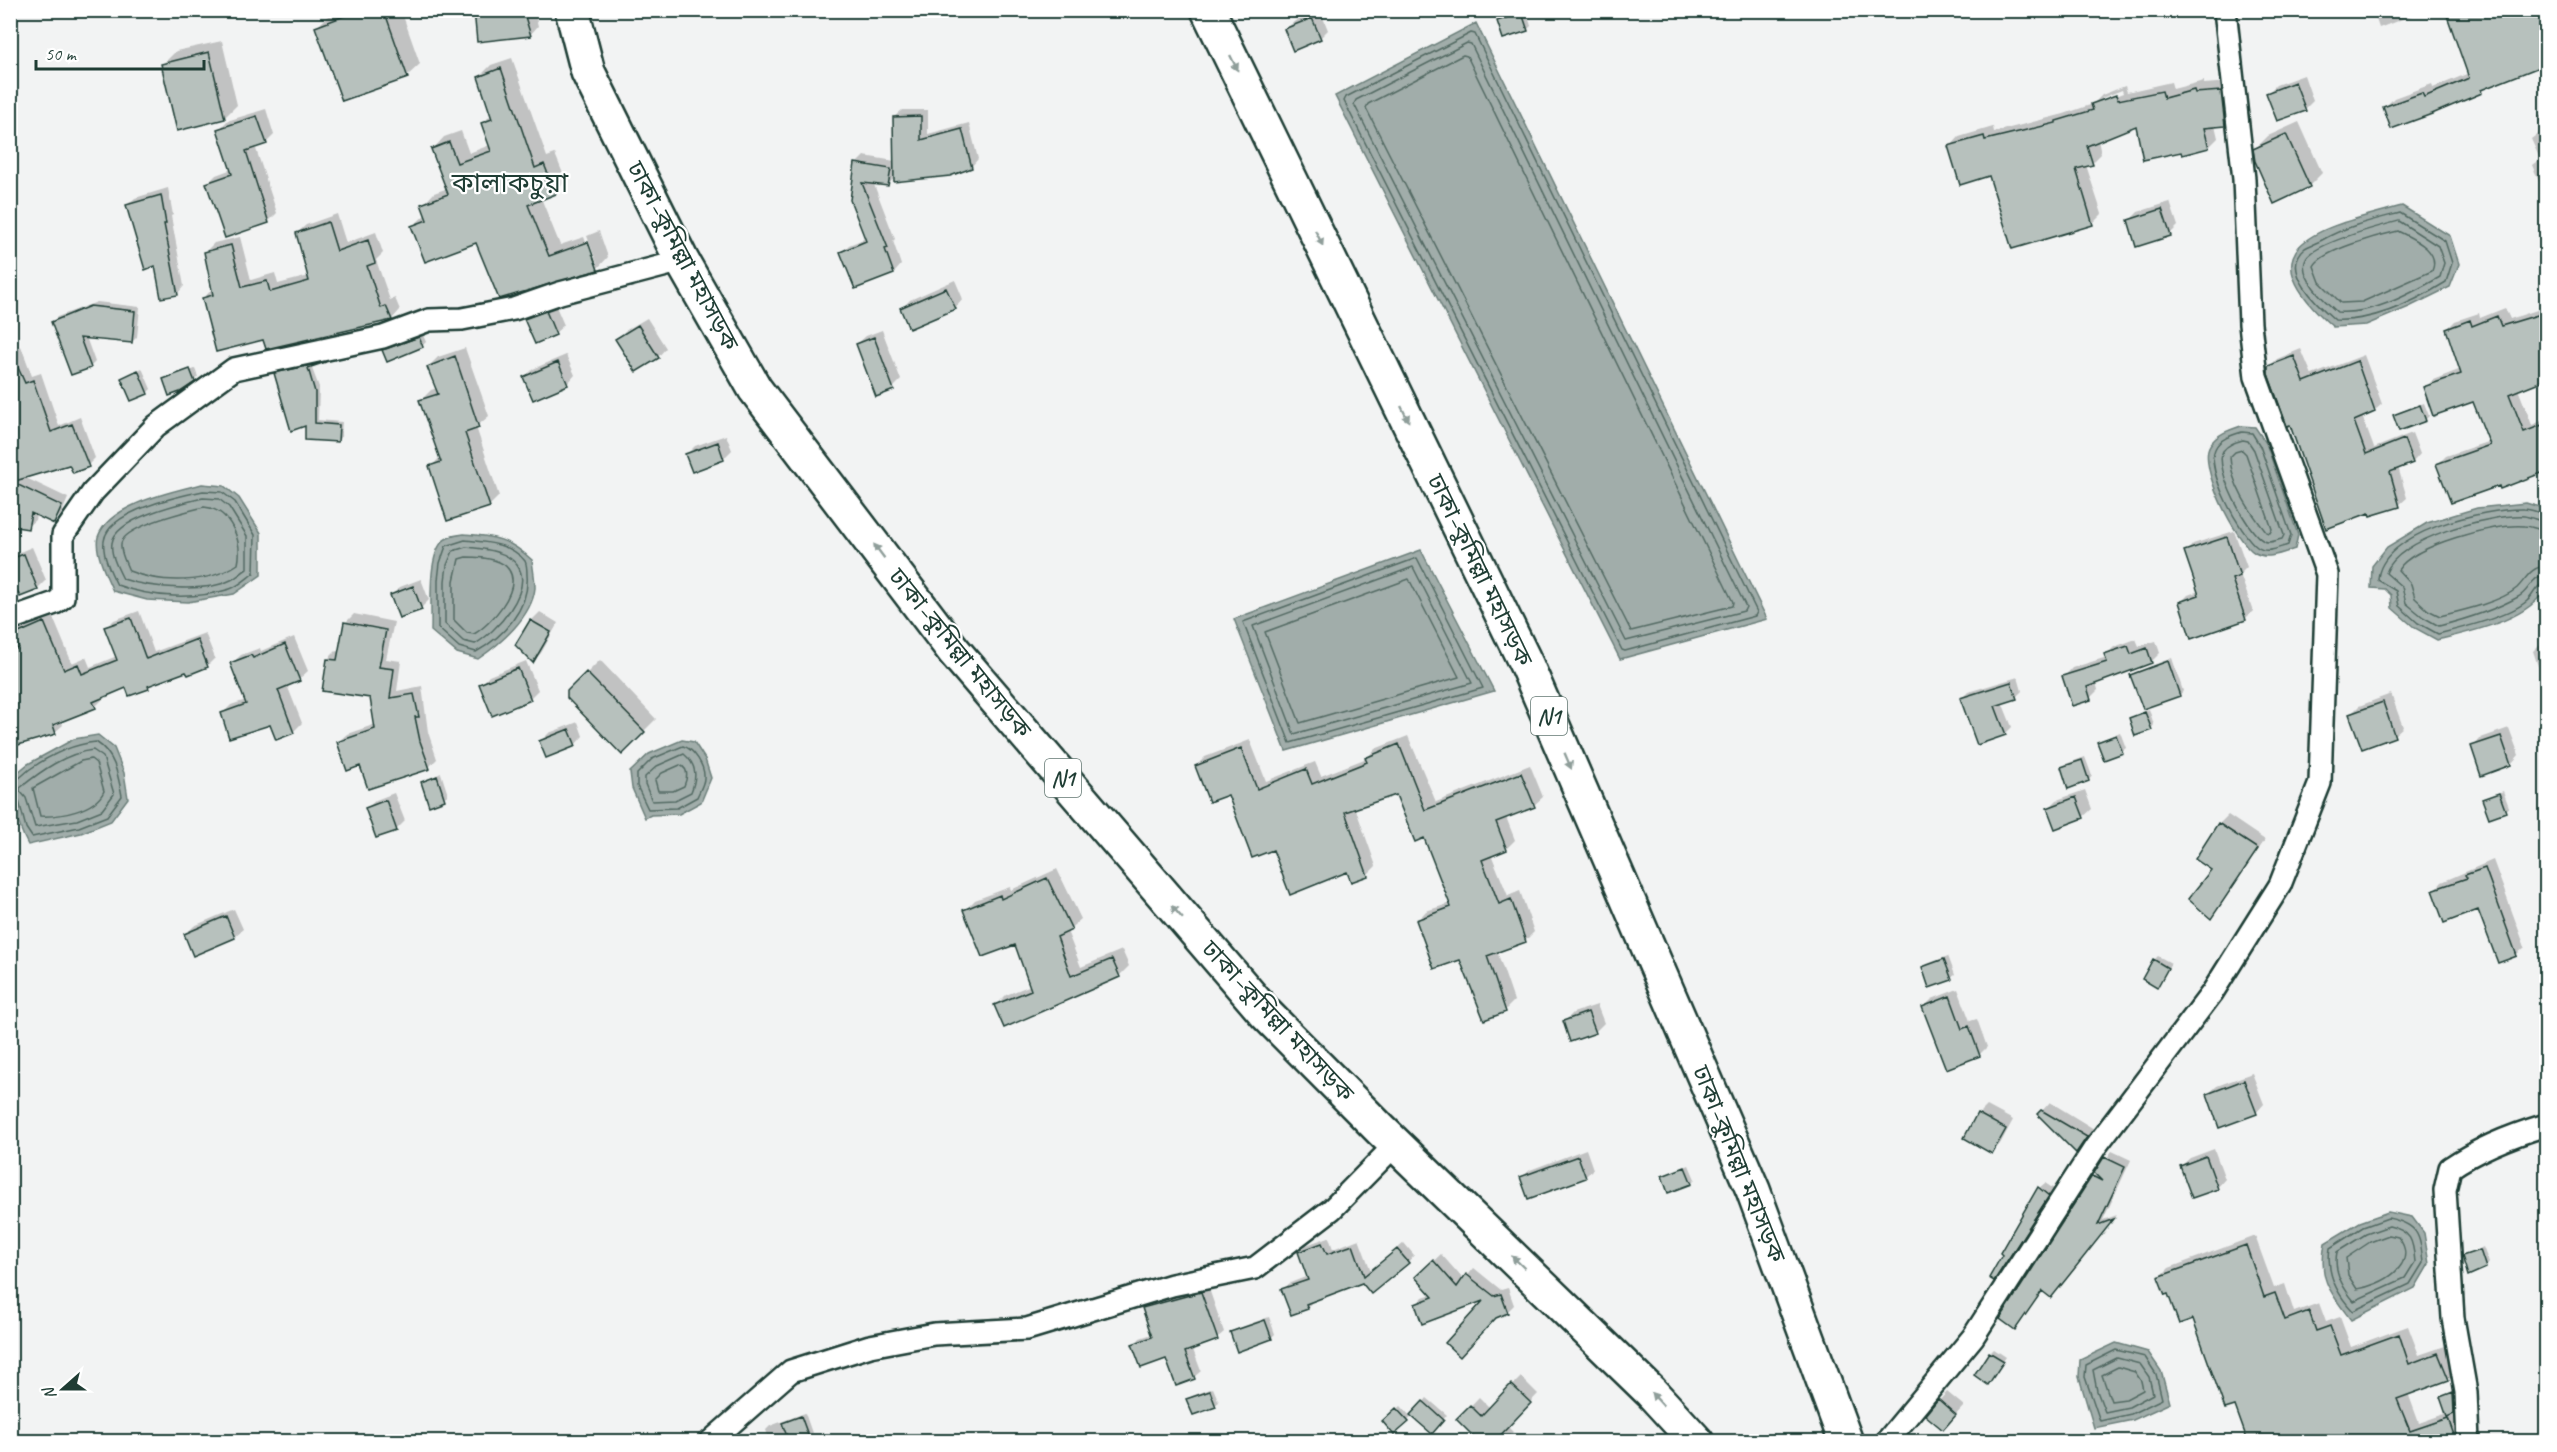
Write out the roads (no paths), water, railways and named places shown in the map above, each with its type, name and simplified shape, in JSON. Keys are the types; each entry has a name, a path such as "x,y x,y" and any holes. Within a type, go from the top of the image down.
{"highway":[{"name":"ঢাকা–কুমিল্লা মহাসড়ক","path":"572,10 588,72 682,261 755,389 954,651 1266,1014 1651,1392 1697,1442"},
{"name":"ঢাকা–কুমিল্লা মহাসড়ক","path":"1208,10 1527,666 1753,1190 1846,1442"}],"street":[{"path":"1886,1442 1973,1337 2096,1146 2212,993 2280,885 2320,783 2327,574 2256,377 2250,324 2244,179 2225,10"},
{"path":"10,619 55,603 63,597 63,536 93,492 156,426 234,369 383,337 429,320 462,319 514,309 560,293 682,261"},
{"path":"2468,1442 2466,1392 2453,1318 2445,1190 2450,1168 2467,1156 2523,1132 2547,1125"},
{"path":"710,1442 791,1371 870,1346 934,1334 1027,1329 1172,1285 1256,1268 1332,1209 1396,1144"}],"water":[{"path":"1476,23 1767,619 1620,659 1335,96"},
{"path":"2402,206 2450,236 2459,264 2450,287 2366,325 2333,327 2306,298 2293,275 2293,257 2303,242 2322,231"},
{"path":"2241,426 2255,427 2266,443 2298,535 2295,549 2270,556 2255,553 2238,534 2220,502 2209,469 2207,455 2210,445 2220,435"},
{"path":"202,484 224,486 239,498 261,533 261,575 234,594 188,602 147,600 113,591 102,564 97,543 104,526 115,516 143,501"},
{"path":"2526,503 2546,509 2547,582 2538,598 2513,616 2498,623 2437,640 2415,628 2392,608 2391,595 2385,589 2371,588 2372,566 2387,547 2427,523 2477,508"},
{"path":"464,534 484,536 509,543 532,560 535,588 528,609 505,638 478,659 457,653 431,631 432,572 437,550 447,538"},
{"path":"1421,550 1494,691 1286,751 1234,619"},
{"path":"98,735 114,748 124,773 128,798 111,821 81,833 28,845 16,812 13,776 28,764 74,739"},
{"path":"682,740 694,742 705,759 711,778 701,802 679,814 651,815 645,818 632,788 630,772 649,754"},
{"path":"2388,1212 2412,1217 2424,1233 2429,1264 2415,1288 2351,1320 2332,1293 2325,1276 2323,1255 2325,1243 2360,1222"},
{"path":"2116,1343 2148,1352 2161,1371 2170,1403 2133,1420 2094,1428 2079,1377 2080,1360"}],"district":[{"name":"কালাকচুয়া","path":"510,183"}]}
